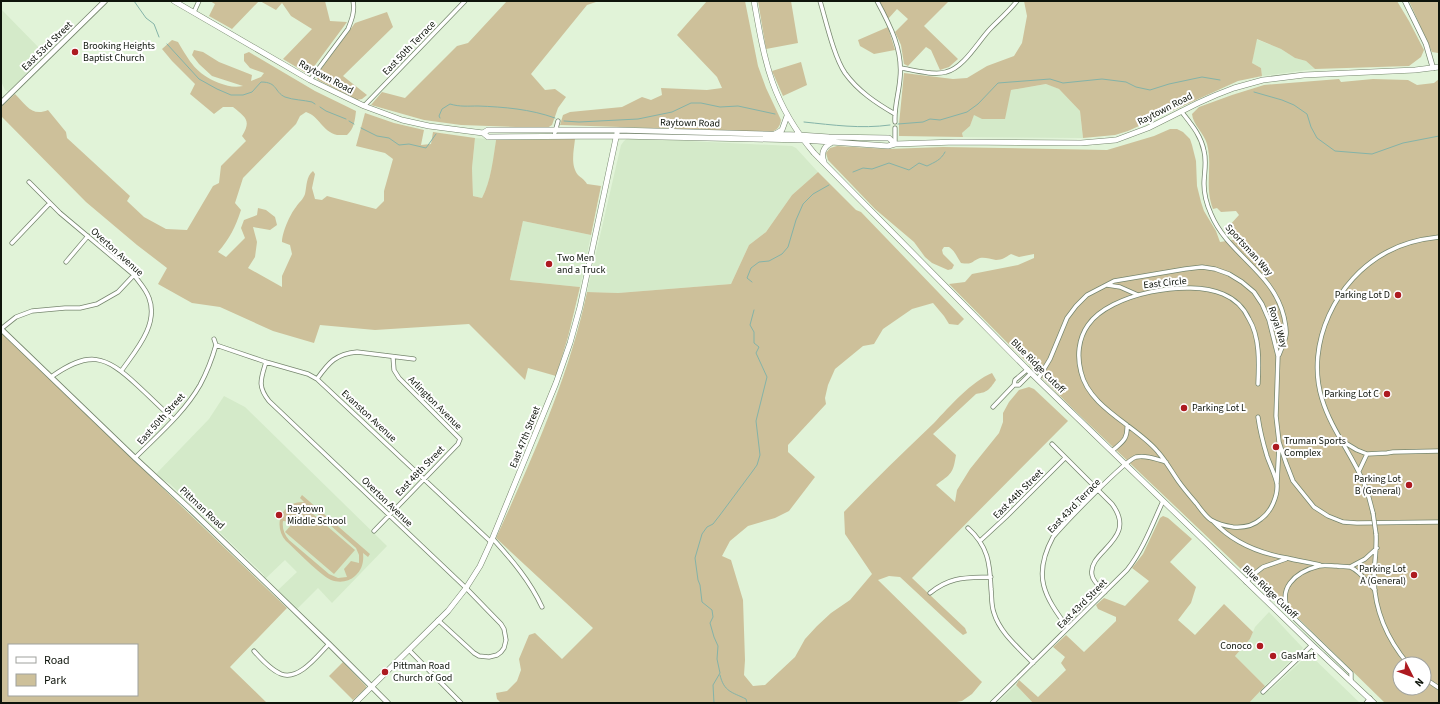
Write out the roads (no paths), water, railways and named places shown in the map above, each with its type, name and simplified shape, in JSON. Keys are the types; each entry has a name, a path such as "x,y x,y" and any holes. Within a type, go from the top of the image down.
{"main road":[{"name":"Raytown Road","path":"174,1 310,80 364,106 402,120 429,126 482,133 488,137 617,133 775,134 889,138 895,144"},
{"name":"Blue Ridge Cutoff","path":"754,1 762,46 777,97 799,135 824,163 1029,371 1246,582 1374,703"},
{"name":"Raytown Road","path":"482,133 488,130 555,130 804,140 888,146 895,144 956,142 1081,143 1116,140 1148,128 1224,92 1263,80 1304,75 1436,68"},
{"path":"775,134 784,127 787,116"},
{"name":"East 47th Street","path":"355,703 438,620 466,588 480,566 492,541 556,383 570,342 580,307 617,133"},
{"path":"824,163 823,152 827,145 831,142"}],"street":[{"name":"East 53rd Street","path":"1,103 105,1"},
{"path":"194,12 199,1"},
{"path":"310,80 348,29 354,12 353,1"},
{"name":"East 50th Terrace","path":"364,106 465,1"},
{"path":"820,1 839,64 845,74 863,93 894,114"},
{"path":"877,1 892,31 900,55 901,68 894,114 895,122"},
{"path":"901,68 938,74 952,70 967,57 991,28 1017,1"},
{"path":"1405,1 1436,68"},
{"name":"Sportsman Way","path":"1181,112 1195,129 1202,143 1206,160 1204,184 1205,197 1214,221 1225,237 1268,282 1279,300 1287,335 1278,356"},
{"path":"554,136 558,121"},
{"path":"895,128 895,144"},
{"name":"Overton Avenue","path":"29,182 50,203 134,275 149,297 152,306 152,316 149,325 136,350 122,370"},
{"path":"12,243 50,203"},
{"path":"66,262 88,236"},
{"path":"1401,656 1385,629 1378,610 1375,590 1377,548 1376,534 1369,495 1359,471 1340,440 1325,407 1320,389 1318,355 1322,336 1333,308 1342,292 1352,279 1378,257 1394,248 1410,242 1439,237"},
{"name":"Royal Way","path":"1038,379 1050,359 1067,318 1087,295 1107,284 1114,281 1136,277 1202,267 1229,274 1254,292 1262,304 1269,320 1278,356 1276,416 1279,442 1294,481 1314,507 1328,516 1343,522 1439,522"},
{"path":"1,329 16,317 32,311 80,308 97,304 118,292 134,275"},
{"path":"1107,284 1120,287 1138,295"},
{"name":"East Circle","path":"1258,384 1258,353 1253,328 1246,313 1234,300 1218,292 1198,289 1158,291 1138,295 1115,304 1098,314 1087,326 1080,343 1078,361 1082,377 1092,393 1105,408 1143,436 1166,462 1180,483 1222,531 1250,548 1320,565 1350,567"},
{"name":"Pittman Road","path":"1,329 191,510 388,703"},
{"path":"214,339 216,345"},
{"name":"Evanston Avenue","path":"216,345 308,374 317,379 509,556 537,595 542,607"},
{"name":"East 50th Street","path":"135,458 188,402 200,385 209,367 216,345"},
{"path":"317,379 334,358 342,354 357,352 414,359"},
{"name":"Arlington Avenue","path":"393,357 394,370 399,378 460,440"},
{"path":"51,377 70,365 89,360 105,361 122,370 173,419"},
{"name":"Overton Avenue","path":"266,362 260,382 263,393 269,401 466,588 504,628 506,640 504,648 501,652 492,657 484,658 479,656 438,620"},
{"path":"993,407 1014,385 1019,385 1029,371"},
{"path":"1258,417 1262,439 1277,486"},
{"path":"1112,451 1126,439 1128,434 1127,425"},
{"name":"East 48th Street","path":"374,531 458,444 460,440"},
{"path":"1340,440 1356,450 1367,454 1439,451"},
{"path":"1211,520 1226,526 1247,527 1258,522 1264,517 1272,506 1277,486 1279,442"},
{"path":"1052,444 1098,490 1114,508 1118,515 1119,524 1114,540 1094,561 1092,566 1093,579 1105,592"},
{"path":"1359,471 1367,454"},
{"path":"1125,465 1134,458 1141,456 1166,462"},
{"name":"East 44th Street","path":"980,541 1065,458"},
{"name":"East 43rd Terrace","path":"1068,628 1052,607 1045,594 1042,578 1044,560 1050,543 1059,530 1125,465"},
{"name":"East 43rd Street","path":"992,703 1127,570 1136,558 1163,502"},
{"path":"968,528 980,541 988,559 991,577 992,606 997,621 1004,632 1033,663"},
{"path":"1375,590 1363,576 1350,567 1365,559 1377,548"},
{"path":"1246,582 1264,567 1287,558"},
{"path":"1320,565 1297,575 1290,582 1286,598 1288,610 1291,615 1352,673 1350,680"},
{"path":"930,593 943,584 956,579 966,577 991,577"},
{"path":"254,651 280,674 289,675 301,671 329,644"},
{"path":"1263,692 1312,645"},
{"path":"408,650 461,703"},
{"path":"1366,703 1370,698"}],"waterway":[{"path":"134,1 146,18 154,24 159,37"},
{"path":"167,44 199,79 231,95 243,95 252,92 261,82 266,82 273,85 279,93 285,97 312,102 315,104"},
{"path":"898,124 923,122 930,119 940,120 967,112 978,104 998,83 1050,79 1063,83 1102,79 1126,82 1136,87 1150,90 1169,84 1202,77 1220,80"},
{"path":"1254,92 1282,100 1294,105 1307,114 1311,127 1317,138 1335,151 1372,154 1403,143 1439,136"},
{"path":"564,121 579,122 638,119 672,112 691,103 701,103 720,107 738,106 775,114"},
{"path":"440,118 439,116 442,109 450,104 517,109 536,112 555,118"},
{"path":"320,107 346,119"},
{"path":"349,121 354,124"},
{"path":"804,122 858,127 890,125"},
{"path":"361,128 377,136 389,138 399,145 409,144 426,148 436,134"},
{"path":"853,172 863,168 872,169 889,163 909,170 919,163 927,166 940,159 945,152"},
{"path":"752,282 747,278 751,268 759,262 769,261 782,254 788,247 796,220 803,204 813,194 829,185"},
{"path":"714,703 713,685 720,673 717,659 718,646 710,623 713,617 712,610 702,602 695,558 702,534 707,527 713,524 752,472 757,465 760,455 756,421 767,377 756,353 759,347 754,343 754,332 750,325 754,310"},
{"path":"720,675 726,688 746,699 747,703"}],"place":[{"name":"Brooking Heights Baptist Church","path":"75,52"},
{"name":"Two Men and a Truck","path":"549,264"},
{"name":"Parking Lot D","path":"1398,295"},
{"name":"Parking Lot C","path":"1387,394"},
{"name":"Parking Lot L","path":"1184,408"},
{"name":"Truman Sports Complex","path":"1276,447"},
{"name":"Parking Lot B (General)","path":"1409,485"},
{"name":"Raytown Middle School","path":"279,515"},
{"name":"Parking Lot A (General)","path":"1414,575"},
{"name":"Conoco","path":"1260,646"},
{"name":"GasMart","path":"1273,656"},
{"name":"Pittman Road Church of God","path":"385,672"}]}
